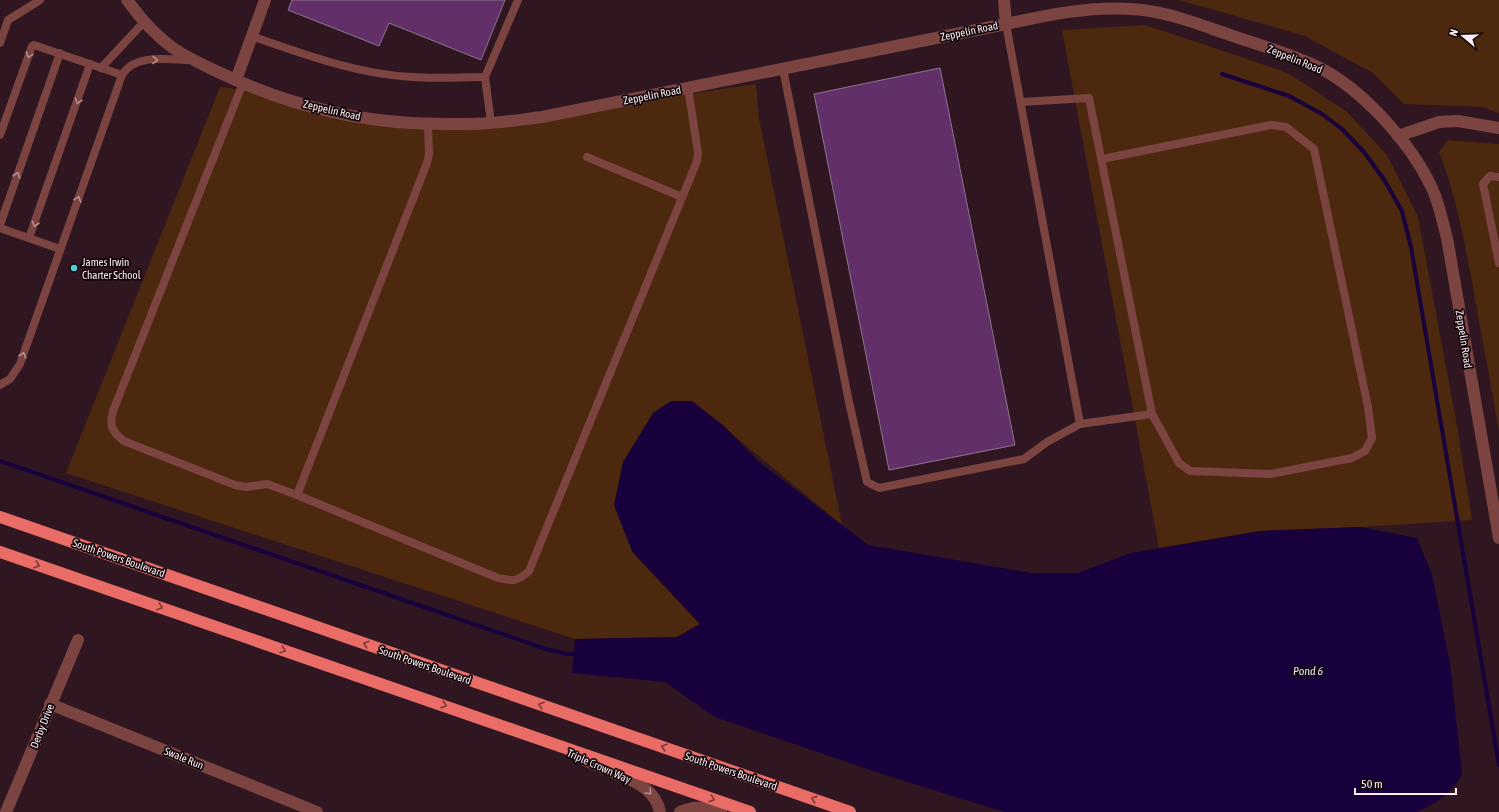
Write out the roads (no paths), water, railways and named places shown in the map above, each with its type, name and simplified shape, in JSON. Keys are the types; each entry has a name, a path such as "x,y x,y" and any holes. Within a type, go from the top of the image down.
{"highway":[{"name":"South Powers Boulevard","path":"0,517 850,812"},
{"path":"0,552 750,812"}],"street":[{"name":"Zeppelin Road","path":"127,0 144,22 173,48 239,82 302,104 337,112 376,120 428,124 491,123 542,117 1067,11 1089,8 1152,11 1176,17 1289,55 1340,80 1380,113 1417,162 1431,186 1447,238 1499,538"},
{"path":"239,82 251,36 265,0"},
{"path":"1004,0 1006,24"},
{"path":"1398,136 1439,122 1458,121 1499,128"},
{"name":"Derby Drive","path":"6,812 78,640"},
{"name":"Swale Run","path":"50,704 317,812"},
{"name":"Triple Crown Way","path":"526,734 642,785 652,794 660,812"},
{"path":"680,812 690,807 702,807 721,812"}],"lane":[{"path":"0,43 8,20 40,0"},
{"path":"491,123 485,77 518,0"},
{"path":"0,17 8,20"},
{"path":"101,68 144,22"},
{"path":"1006,24 1080,424"},
{"path":"251,36 310,57 365,71 412,78 485,77"},
{"path":"0,135 32,46 34,45 122,75"},
{"path":"0,225 60,53"},
{"path":"0,385 10,378 20,364 122,75 126,68 134,63 145,60 194,60"},
{"path":"29,238 90,64"},
{"path":"783,69 867,482 879,488 1024,459 1047,442 1080,424 1152,414"},
{"path":"239,82 113,411 111,419 112,427 116,435 124,440 235,485 246,487 268,484 498,578 511,580 520,579 529,571 697,161 698,153 688,88"},
{"path":"1021,102 1089,98 1152,414 1178,463 1190,471 1270,474 1352,458 1365,451 1372,438 1368,407 1314,149 1286,127 1271,125 1102,159"},
{"path":"297,495 427,164 429,154 428,124"},
{"path":"587,157 682,197"},
{"path":"1499,177 1490,176 1482,184 1499,263"},
{"path":"0,228 60,249"}],"water":[{"name":"Pond 6","path":"671,401 692,401 724,426 759,462 868,545 1031,573 1078,573 1131,553 1260,531 1360,527 1417,538 1432,575 1450,664 1462,774 1458,781 1443,797 1417,812 1005,812 888,776 715,717 665,682 572,673 575,639 677,637 700,624 632,551 614,505 623,462 653,413"}],"waterway":[{"path":"1222,74 1289,96 1322,114 1342,129 1364,152 1385,181 1402,211 1411,247 1499,765"},
{"path":"0,461 546,649 567,654 578,654"}],"place":[{"name":"James Irwin Charter School","path":"74,268"}]}
